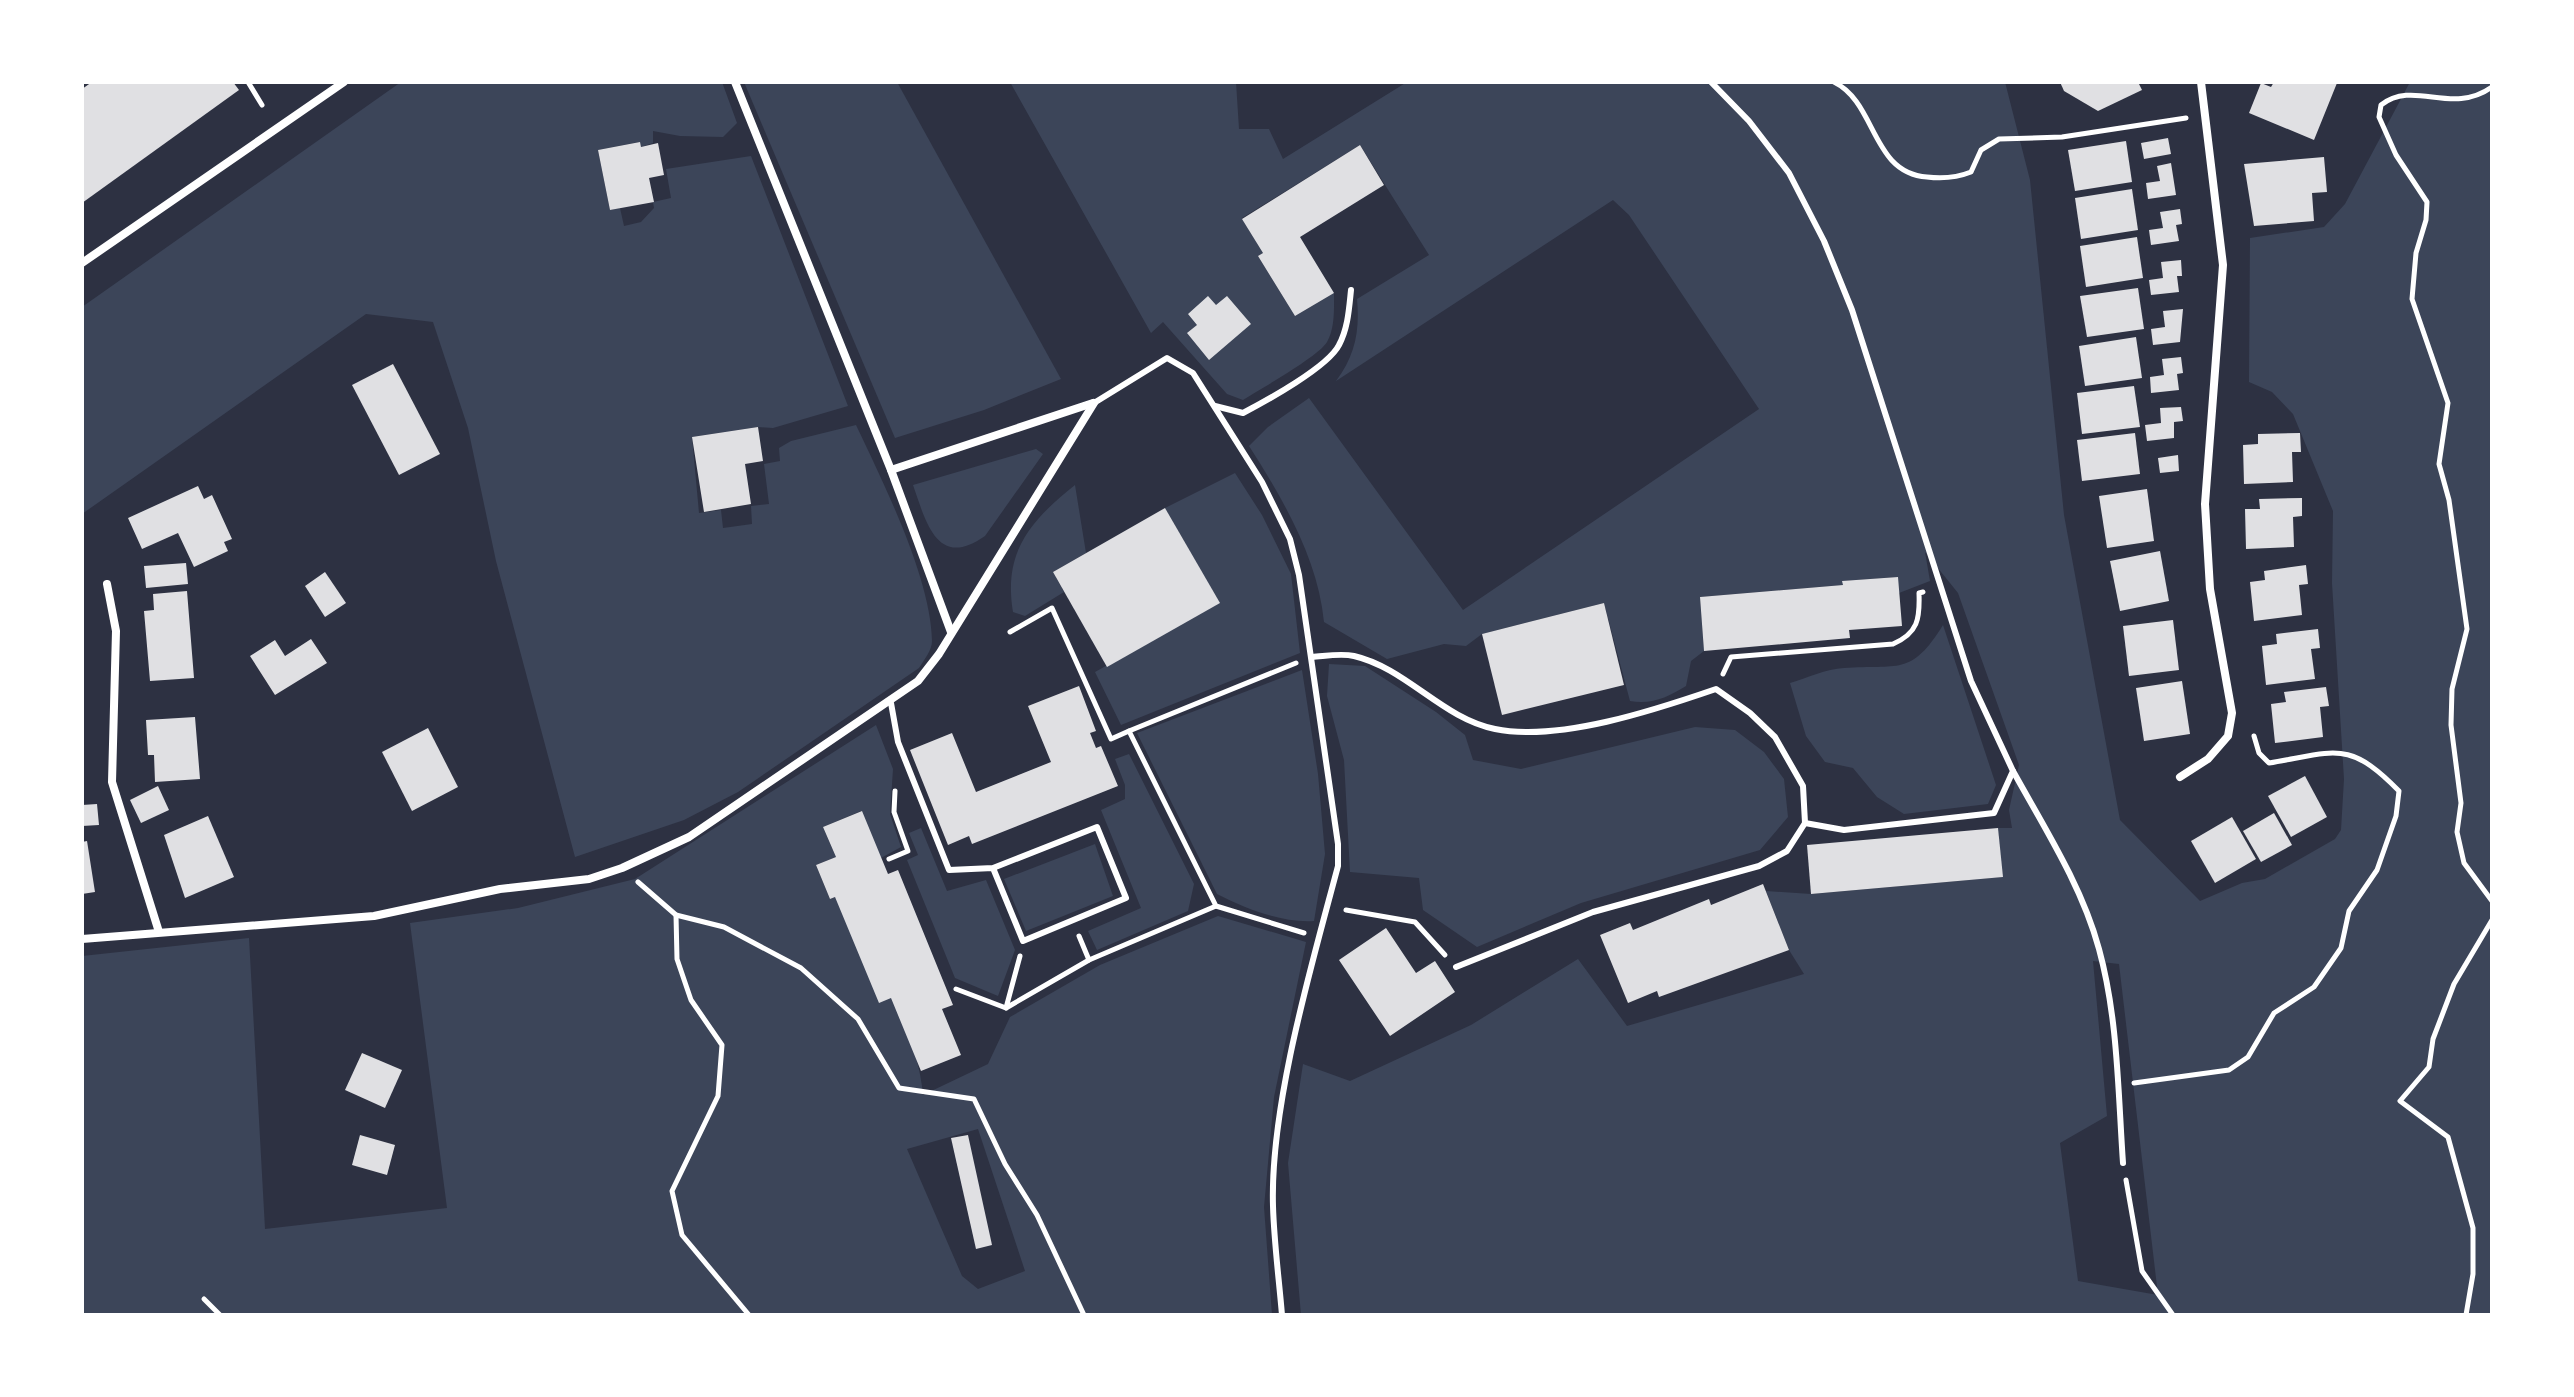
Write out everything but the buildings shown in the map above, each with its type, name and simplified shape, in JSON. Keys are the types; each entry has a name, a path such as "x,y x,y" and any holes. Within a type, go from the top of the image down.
{"street":[{"path":"82,263 344,82"},
{"path":"735,82 891,470 951,632"},
{"path":"2180,777 2208,759 2228,736 2232,713 2210,589 2205,504 2223,265 2201,82"},
{"path":"891,470 1094,403"},
{"path":"82,939 374,916 500,889 589,879 622,868 689,837 891,703 918,681 1094,403"},
{"path":"107,584 116,631 112,782 159,932"}],"lane":[{"path":"1711,82 1749,121 1789,173 1824,241 1852,310 1971,681 2013,771 2060,857 2098,945 2109,992 2123,1163"},
{"path":"1214,406 1243,413 1326,360 1338,349 1345,332 1351,290"},
{"path":"1094,403 1167,358 1193,373 1262,482 1290,539 1312,657 1338,844 1338,866 1283,1100 1273,1204 1282,1315"},
{"path":"1312,657 1357,657 1398,676 1464,718 1494,729 1531,732 1627,718 1716,689 1750,713 1775,737 1803,786 1805,823 1787,851 1759,866 1593,912 1456,967"},
{"path":"891,703 898,742 949,870 993,868 1097,827 1126,898 1023,941 993,868"},
{"path":"1805,823 1844,830 1994,813 2013,771"}],"path":[{"path":"248,82 262,105"},
{"path":"1834,82 1854,96 1881,150 1908,173 1944,179 1971,172 1981,150 1999,139 2062,137 2190,118"},
{"path":"2492,87 2466,101 2417,94 2388,99 2381,105 2379,117 2396,155 2427,202 2426,220 2416,253 2412,299 2448,403 2439,464 2449,500 2467,629 2452,689 2451,725 2461,803 2457,832 2464,863 2492,901"},
{"path":"1716,689 1731,657 1893,644 1907,638 1917,627 1919,593 1944,589"},
{"path":"1010,632 1052,608 1111,739 1312,657"},
{"path":"1129,731 1216,906"},
{"path":"2117,1086 2229,1070 2248,1057 2274,1013 2314,987 2341,948 2349,911 2377,870 2396,816 2399,791 2372,764 2352,754 2334,752 2269,763 2259,753 2254,736"},
{"path":"889,859 908,851 894,812 896,784"},
{"path":"622,868 676,915 724,927 801,968 858,1019 899,1088 974,1099 1005,1164 1037,1215 1084,1315"},
{"path":"1006,1008 1089,960 1216,906 1320,938"},
{"path":"1327,906 1415,922 1456,967"},
{"path":"676,915 677,959 691,1000 722,1045 718,1096 672,1191 682,1235 749,1315"},
{"path":"2466,1315 2473,1274 2473,1228 2448,1137 2400,1101 2429,1067 2433,1039 2454,984 2492,920"},
{"path":"1006,1008 1023,941"},
{"path":"956,989 1006,1008"},
{"path":"2123,1163 2142,1271 2173,1315"},
{"path":"204,1299 220,1315"}],"shaded area":[{"path":"401,82 722,82 737,123 723,137 680,136 653,131 653,143 641,147 639,142 598,150 610,210 620,208 624,226 641,222 654,208 653,202 671,198 666,169 751,156 848,406 773,428 758,427 692,437 699,513 721,510 723,528 752,524 751,506 769,504 764,464 780,461 779,448 791,441 856,425 904,531 924,589 932,641 919,668 738,792 684,820 575,857 496,561 468,428 433,322 366,314 82,514 82,307"},
{"path":"744,82 897,82 1061,379 984,410 895,438"},
{"path":"1010,82 1236,82 1239,129 1269,129 1283,159 1407,82 2005,82 2030,180 2064,515 2120,820 2200,901 2242,883 2265,879 2335,839 2341,830 2344,779 2332,583 2333,511 2293,414 2272,392 2249,382 2250,238 2324,227 2345,204 2410,82 2492,82 2492,1315 1301,1315 1288,1163 1303,1064 1350,1081 1471,1025 1578,959 1627,1026 1804,974 1789,950 1766,891 1811,894 2002,877 1998,828 2012,828 2009,810 2019,765 1958,593 1925,552 1930,581 1899,593 1897,577 1843,581 1843,585 1700,597 1704,651 1691,661 1686,686 1666,697 1646,702 1630,701 1604,603 1482,634 1466,646 1444,644 1387,659 1324,622 1315,575 1307,553 1286,508 1249,446 1268,427 1309,398 1463,610 1759,409 1629,215 1613,200 1336,381 1355,343 1357,299 1429,255 1360,145 1242,218 1263,253 1258,256 1295,316 1334,293 1334,318 1327,342 1322,348 1243,400 1227,394 1163,322 1151,333","holes":["2093,961 2119,964 2158,1295 2078,1281 2060,1143 2107,1116"]},
{"path":"1036,449 1043,454 985,536 969,545 955,548 945,545 936,537 913,485"},
{"path":"1235,473 1262,515 1291,574 1300,653 1121,725 1095,672 1219,603 1165,508"},
{"path":"1075,485 1086,553 1053,572 1064,592 1025,616 1013,612 1012,572 1023,540 1045,512"},
{"path":"1943,625 1996,785 1988,804 1904,814 1877,797 1853,768 1825,762 1806,736 1790,683 1837,669 1902,664 1922,653"},
{"path":"1329,664 1365,666 1436,712 1465,735 1473,760 1521,769 1695,727 1735,730 1764,752 1784,779 1788,817 1760,850 1581,903 1477,947 1423,910 1419,878 1350,872 1344,760 1327,696"},
{"path":"1302,670 1318,774 1325,854 1314,921 1289,920 1264,914 1217,894 1137,733"},
{"path":"876,725 893,769 890,814 901,847 881,858 861,811 823,827 836,857 816,865 830,899 835,897 890,993 912,1043 923,1095 988,1064 1010,1017 1100,965 1218,916 1306,942 1274,1097 1264,1207 1272,1315 82,1315 82,956 249,938 265,1229 447,1208 410,923 518,908 635,879","holes":["978,1129 1025,1271 978,1289 962,1276 907,1149"]},
{"path":"1129,754 1194,884 1188,911 1097,950 1088,931 1141,908 1101,810 1125,799 1125,785 1115,759"},
{"path":"921,828 947,891 986,880 1015,950 998,996 955,978 907,860 918,855 909,833"},
{"path":"1095,844 1113,896 1026,931 1004,879"}]}
